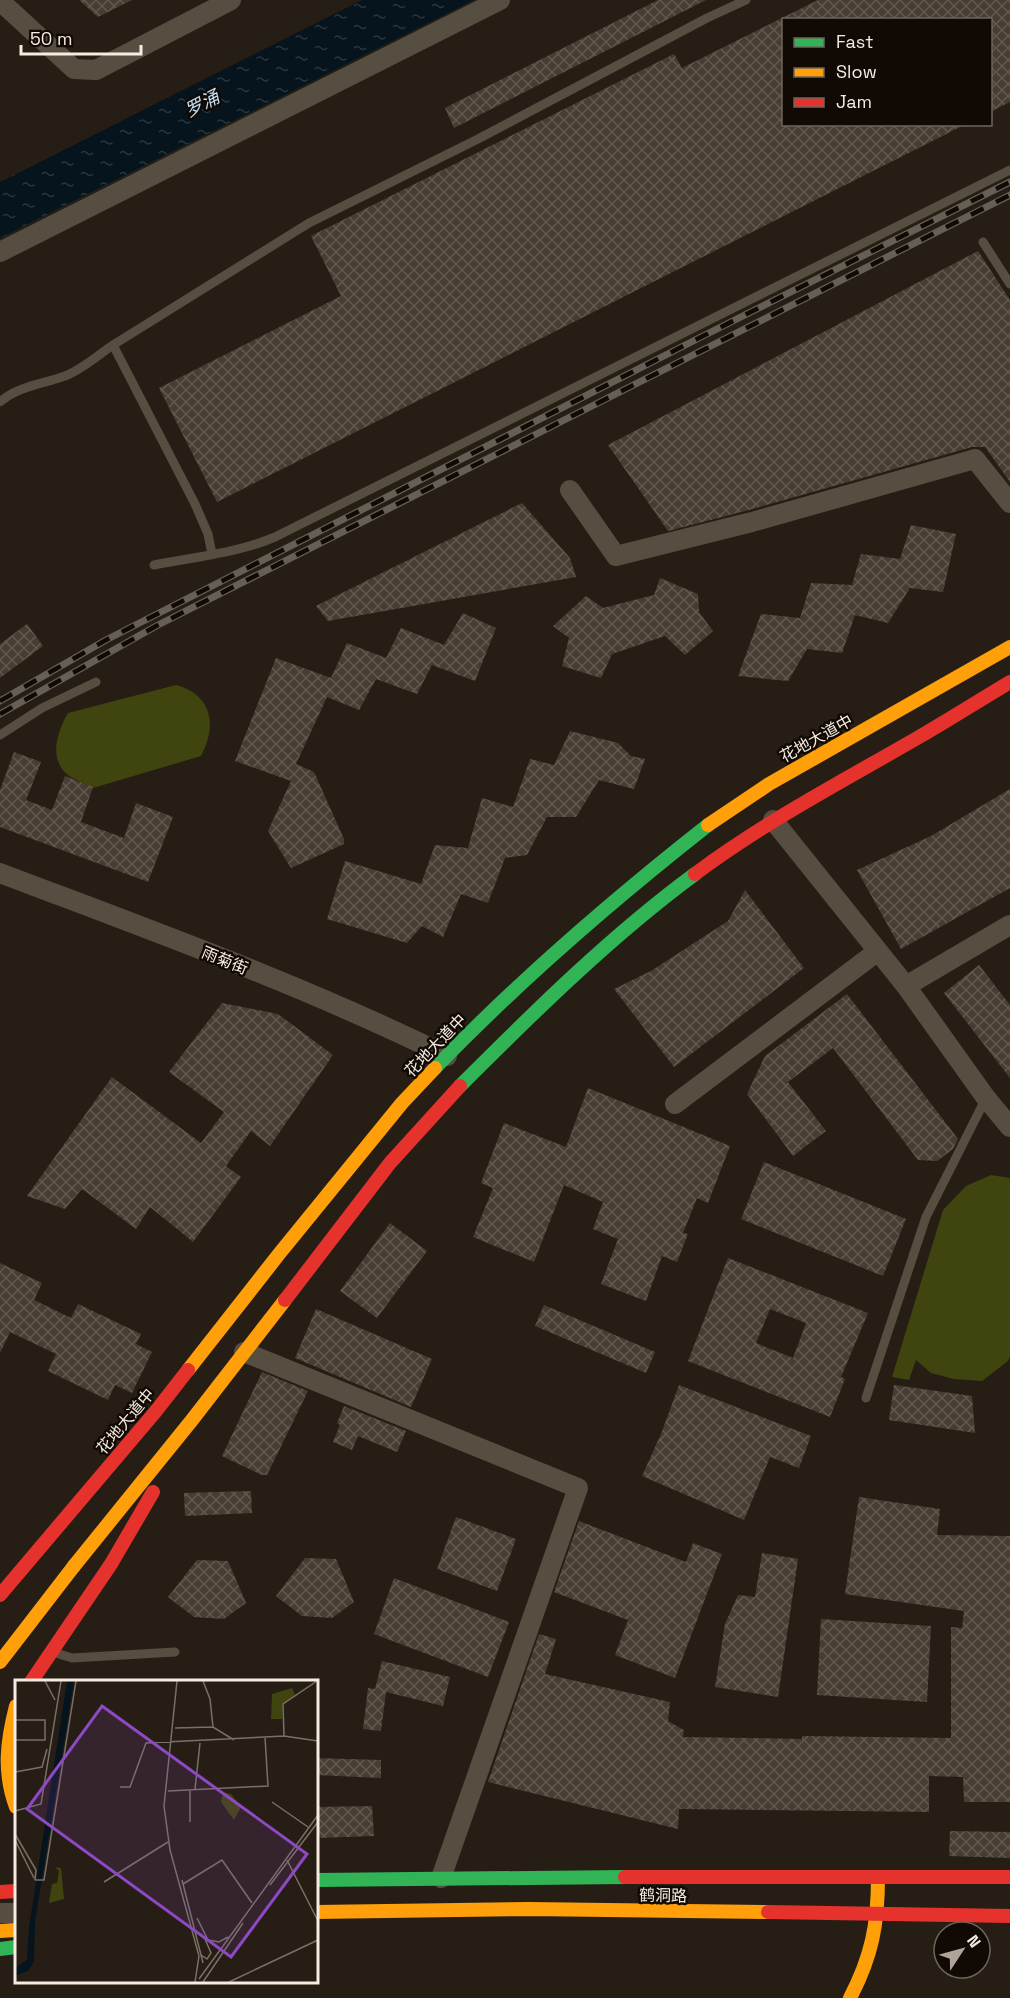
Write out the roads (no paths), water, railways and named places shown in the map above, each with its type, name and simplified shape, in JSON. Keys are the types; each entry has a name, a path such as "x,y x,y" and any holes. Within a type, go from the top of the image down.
{"main road":[{"name":"花地大道中","path":"0,1595 156,1411 402,1103 516,989 655,867 720,816 769,784 1010,646"},
{"path":"0,1662 204,1404 390,1163 444,1102 536,1010 665,896 703,867 773,820 921,736 1010,682"},
{"path":"32,1680 111,1564 204,1404"},
{"path":"0,1725 15,1705"},
{"path":"15,1708 8,1738 6,1767 11,1796 15,1805"},
{"path":"850,1998 863,1976 877,1931 878,1877"},
{"name":"鹤洞路","path":"318,1880 1010,1877"},
{"path":"0,1892 15,1891"},
{"name":"鹤洞路","path":"318,1912 529,1909 1010,1916"},
{"path":"0,1931 15,1929"},
{"path":"0,1949 15,1947"}],"street":[{"path":"0,1 74,69 96,70 231,0"},
{"path":"0,252 500,0"},
{"path":"570,490 616,556 752,522 975,459 1010,503"},
{"path":"773,820 906,986 986,1098 1010,1127"},
{"name":"雨菊街","path":"0,873 199,949 376,1021 447,1056"},
{"path":"906,986 1010,926"},
{"path":"675,1104 878,951"},
{"path":"244,1352 578,1488 441,1878"}],"lane":[{"path":"0,402 25,387 67,375 83,366 309,223 478,139 707,18 746,0"},
{"path":"154,565 261,543 275,537 1010,170"},
{"path":"983,242 1010,284"},
{"path":"113,345 136,394 195,504 208,534 212,554"},
{"path":"0,735 42,708 96,682"},
{"path":"866,1398 926,1217 986,1098"},
{"path":"51,1652 72,1658 175,1652"}],"water":[{"name":"罗涌","path":"362,0 474,0 0,238 0,182"}],"railway":[{"path":"0,701 106,640 1010,182"},
{"path":"0,714 158,625 1010,195"}]}
